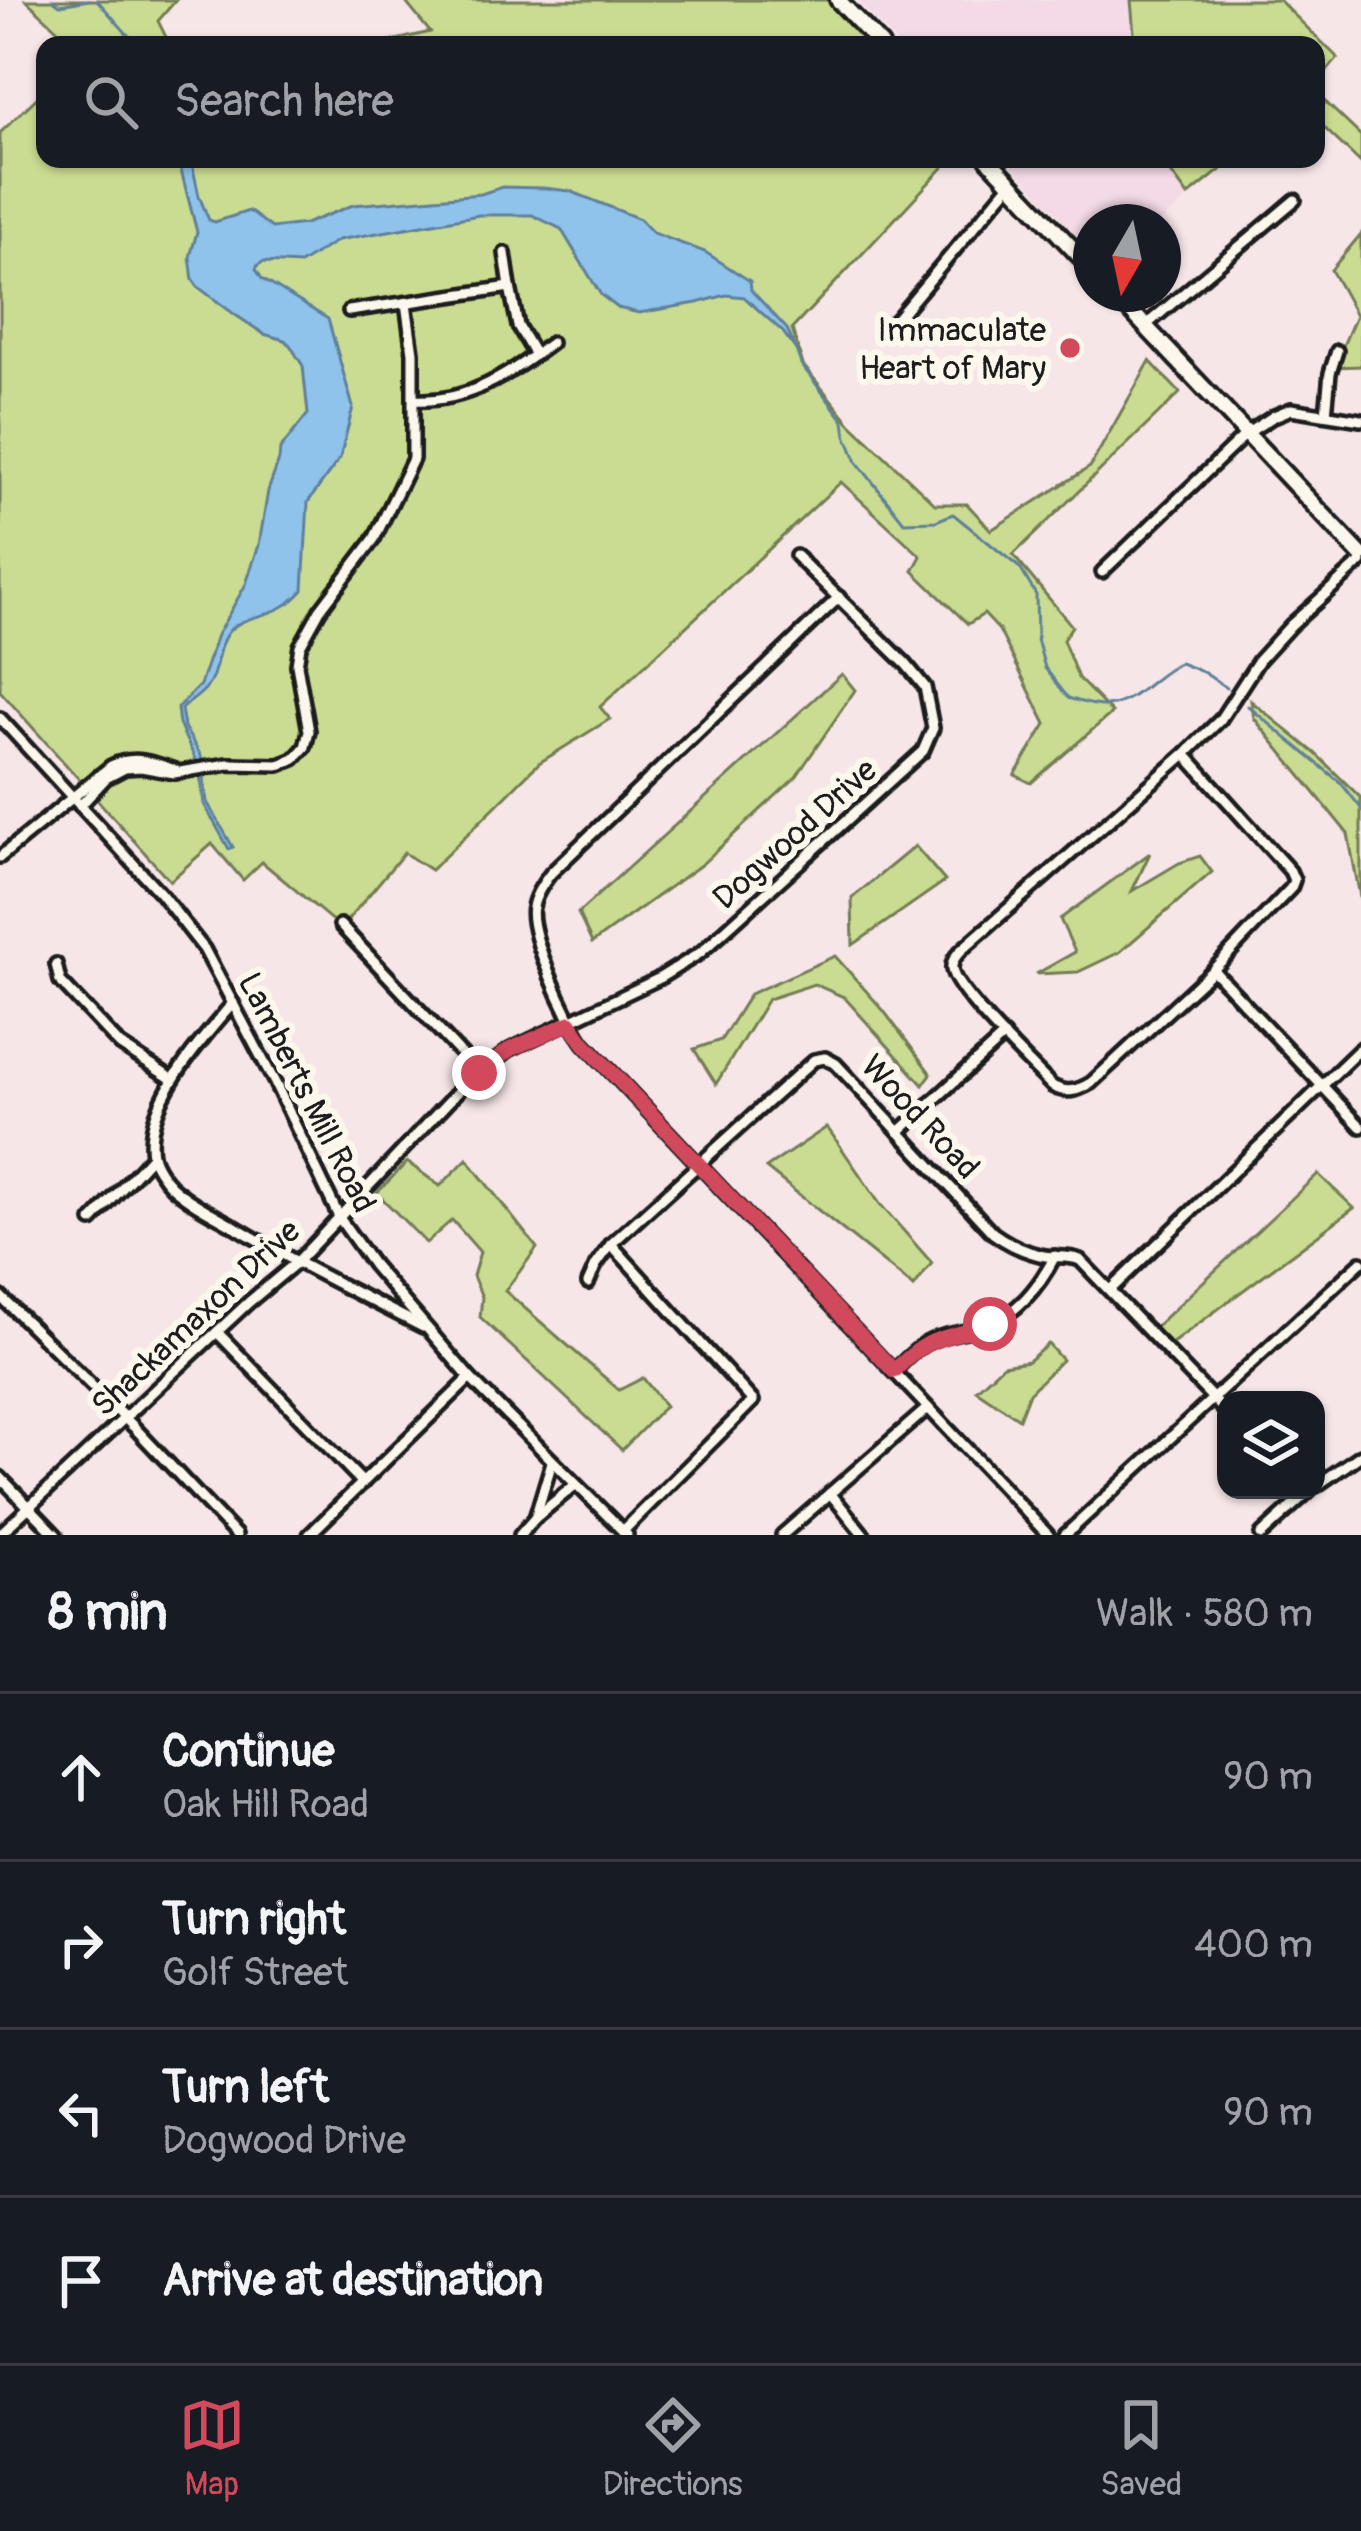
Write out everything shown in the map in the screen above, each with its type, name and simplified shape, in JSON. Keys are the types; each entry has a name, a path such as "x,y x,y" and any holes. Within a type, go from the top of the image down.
{"main road":[{"path":"838,0 872,36"},
{"path":"997,168 1073,249"},
{"path":"1132,312 1361,559"}],"street":[{"path":"882,330 896,320 1011,183"},
{"path":"1145,326 1295,200"},
{"path":"505,253 518,326 536,355"},
{"path":"349,311 511,287"},
{"path":"0,857 77,802 105,770 121,761 148,761 182,772 228,764 278,765 294,759 304,747 309,731 298,665 300,646 320,610 374,539 414,455 413,353 406,303"},
{"path":"414,400 471,393 551,343"},
{"path":"1326,414 1336,351"},
{"path":"1102,572 1246,434 1291,409 1361,420"},
{"name":"Dogwood Drive","path":"479,1073 509,1050 658,979 700,953 928,745 933,728 925,687 796,556"},
{"path":"1185,754 1294,880 1213,970 1091,1082 1068,1092 1052,1086 955,976 952,969 958,953 1220,720 1259,660 1361,559"},
{"path":"839,597 551,873 532,905 532,918 570,1023 584,1043 1048,1535"},
{"name":"Lamberts Mill Road","path":"0,718 195,937 275,1082 340,1219 373,1265 470,1378 625,1533"},
{"path":"340,925 479,1073"},
{"path":"56,964 60,981 120,1045 172,1079"},
{"path":"1213,970 1361,1127"},
{"path":"233,1003 172,1079 160,1107 152,1156 169,1184 197,1206 428,1329"},
{"path":"899,1132 1004,1036"},
{"path":"1110,1290 1361,1048"},
{"name":"Wood Road","path":"588,1282 611,1244 820,1058 836,1064 993,1233 1037,1255 1080,1260 1217,1402"},
{"name":"Shackamaxon Drive","path":"0,1534 297,1262 479,1073"},
{"path":"92,1221 152,1156"},
{"path":"611,1244 753,1401 625,1533"},
{"path":"894,1371 934,1339 979,1328 1007,1315 1034,1288 1055,1256"},
{"path":"1065,1535 1361,1262"},
{"path":"0,1296 236,1535"},
{"path":"217,1332 363,1483"},
{"path":"309,1535 470,1378"},
{"path":"782,1535 928,1408"},
{"path":"1325,1478 1361,1455"},
{"path":"536,1518 552,1462"},
{"path":"0,1477 56,1535"},
{"path":"520,1535 575,1485"},
{"path":"830,1493 864,1535"},
{"path":"1261,1535 1298,1499"}],"shaded area":[{"path":"857,0 1224,0 1264,36 891,36"},
{"path":"1014,168 1219,168 1180,204 1073,204 1073,231"}],"green space":[{"path":"26,0 176,0 158,21 166,36 64,36"},
{"path":"404,0 835,0 866,36 413,36 430,32"},
{"path":"1131,0 1279,0 1316,36 1134,36"},
{"path":"1325,45 1338,58 1325,73"},
{"path":"36,99 36,168 943,168 792,329 803,365 850,423 935,504 967,504 991,530 1090,467 1150,361 1180,393 1013,555 1072,626 1063,640 1078,678 1112,713 1031,783 1015,775 1046,724 999,630 984,614 968,624 913,571 921,556 841,482 600,707 610,719 539,763 431,870 404,853 341,928 262,862 243,880 212,844 170,881 0,691 0,133"},
{"path":"1325,102 1361,136 1361,163 1325,129"},
{"path":"1168,168 1223,168 1188,196"},
{"path":"1361,234 1361,366 1334,367 1356,315 1331,270"},
{"path":"842,674 855,690 796,777 702,864 592,943 578,913"},
{"path":"1251,701 1361,798 1361,902 1348,834 1254,718"},
{"path":"915,846 945,881 853,945 852,898"},
{"path":"1150,853 1132,891 1200,856 1212,872 1120,952 1078,972 1036,974 1075,952 1060,919"},
{"path":"835,956 931,1074 923,1085 844,997 814,984 768,999 716,1084 694,1049 721,1040 750,994"},
{"path":"827,1127 880,1204 932,1263 914,1287 766,1168"},
{"path":"467,1159 537,1248 505,1291 619,1390 643,1378 665,1406 622,1450 480,1317 482,1297 473,1276 480,1252 452,1220 426,1243 377,1193 407,1162 440,1186"},
{"path":"1318,1174 1354,1208 1171,1344 1154,1328"},
{"path":"1048,1344 1062,1360 1029,1393 1019,1419 976,1390 1003,1365 1028,1361"}],"water":[{"path":"180,168 193,168 209,220 249,211 272,228 305,224 353,205 481,194 502,187 570,191 640,219 653,233 705,252 750,281 751,290 787,329 796,350 744,297 726,295 639,313 618,308 601,295 561,229 532,215 479,215 338,240 300,264 258,265 262,279 328,319 353,407 340,458 308,502 303,590 283,606 229,631 209,684 181,709 184,727 201,756 207,802 233,847 229,849 204,804 199,767 179,724 177,708 200,685 217,635 246,584 280,449 308,414 303,366 290,345 234,314 193,280 190,257 197,232"}],"waterway":[{"path":"53,0 60,5 89,0"},
{"path":"97,0 129,36"},
{"path":"796,350 801,364 844,421 857,462 904,522 936,521 953,514 1020,568 1036,595 1037,639 1045,668 1068,698 1097,706 1116,704 1180,663 1227,688"},
{"path":"1248,706 1341,783 1361,808"}],"place":[{"name":"Immaculate Heart of Mary","path":"1070,348"}],"route":[{"path":"479,1073 509,1050 570,1023 894,1371 934,1339 990,1324"}]}
